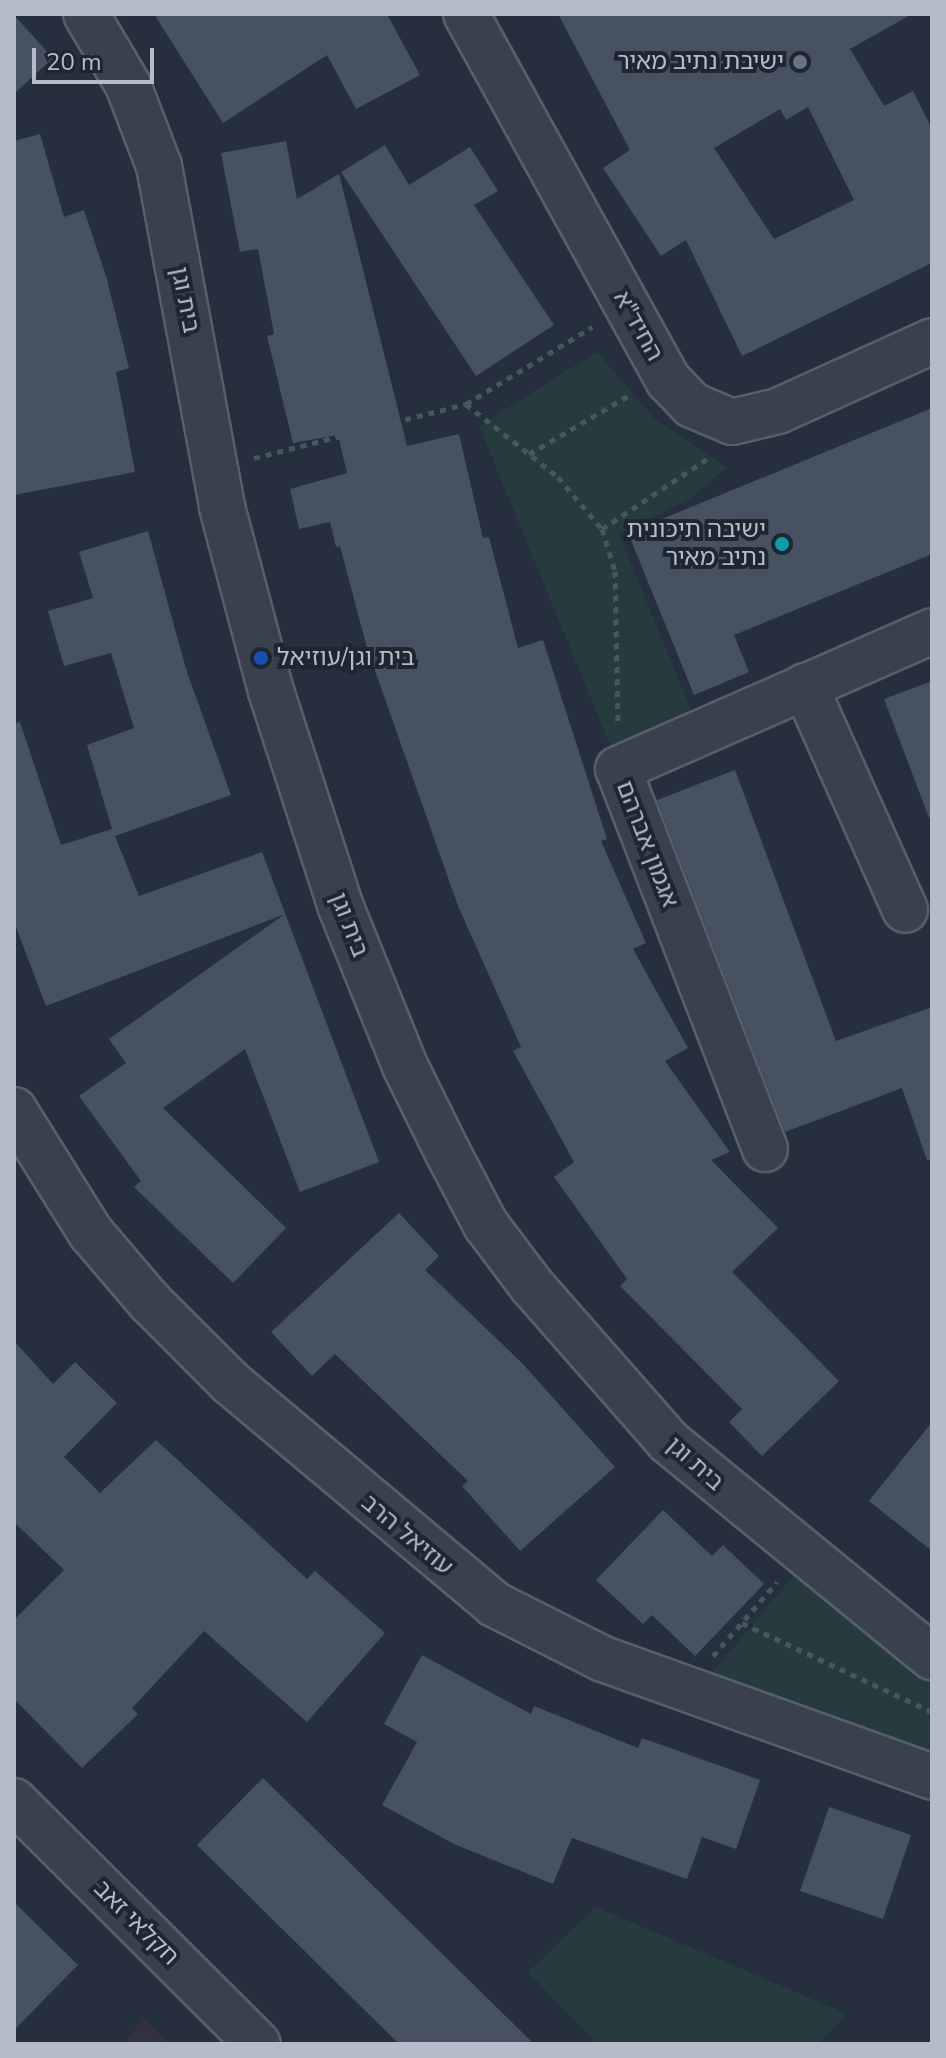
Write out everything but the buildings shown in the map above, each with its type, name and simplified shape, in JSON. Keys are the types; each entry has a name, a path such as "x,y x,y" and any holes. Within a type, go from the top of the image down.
{"street":[{"name":"בית וגן","path":"86,14 128,85 159,166 215,468 271,691 340,905 405,1066 486,1225 541,1297 669,1442 801,1554 932,1657"},
{"name":"החיד\"א","path":"466,14 665,374 692,405 732,422 778,411 932,341"},
{"name":"אגמון אברהם","path":"765,1149 618,769 932,631"},
{"path":"805,686 905,910"},
{"name":"עוזיאל הרב","path":"14,1110 74,1209 150,1302 231,1383 362,1497 494,1604 550,1636 684,1690 932,1777"},
{"name":"חקלאי זאב","path":"14,1801 258,2044"}],"path":[{"path":"215,468 466,404 627,305"},
{"path":"529,454 665,374"},
{"path":"466,404 529,454 591,510 602,529 615,571 618,769"},
{"path":"602,529 715,454"},
{"path":"684,1690 801,1554"},
{"path":"742,1623 932,1712"}],"shaded area":[{"path":"144,2019 169,2044 122,2044"}],"green space":[{"path":"597,352 655,419 726,467 692,498 619,534 695,720 613,752 479,426"},
{"path":"800,1568 932,1674 932,1768 701,1686"},
{"path":"596,1907 847,2014 818,2044 597,2044 528,1972"}],"place":[{"name":"ישיבת נתיב מאיר","path":"800,62"},
{"name":"ישיבה תיכונית נתיב מאיר","path":"782,544"},
{"name":"בית וגן/עוזיאל","path":"261,658"}]}
